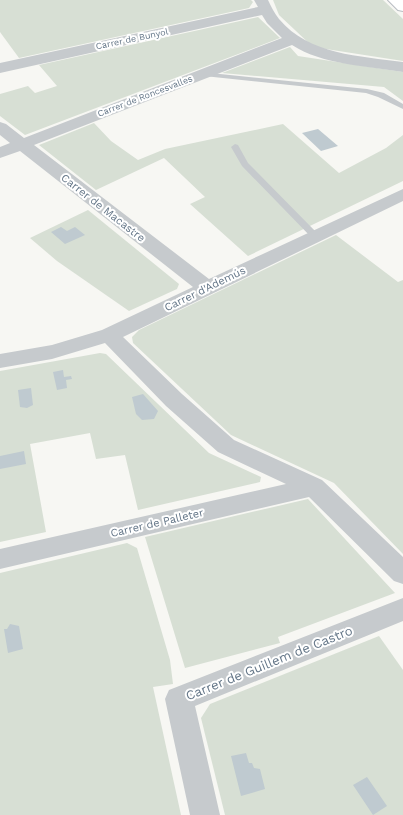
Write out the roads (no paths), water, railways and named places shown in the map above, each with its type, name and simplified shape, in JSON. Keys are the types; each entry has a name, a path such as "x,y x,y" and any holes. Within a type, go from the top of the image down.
{"street":[{"path":"396,0 403,7"},
{"path":"263,5 267,16 291,40 316,53 403,67"},
{"name":"Carrer de Bunyol","path":"5,67 263,5"},
{"name":"Carrer de Roncesvalles","path":"0,153 291,40"},
{"path":"0,52 5,67"},
{"name":"Carrer de Macastre","path":"0,127 207,288"},
{"name":"Carrer d'Ademús","path":"0,361 52,352 109,335 403,194"},
{"path":"109,335 174,400 226,446 314,487 403,573"},
{"name":"Carrer de Palleter","path":"0,559 314,487"},
{"name":"Carrer de Guillem de Castro","path":"205,815 179,699 403,609"}],"lane":[{"path":"204,74 367,91 381,95 403,107"},
{"path":"235,147 245,164 315,236"}]}
